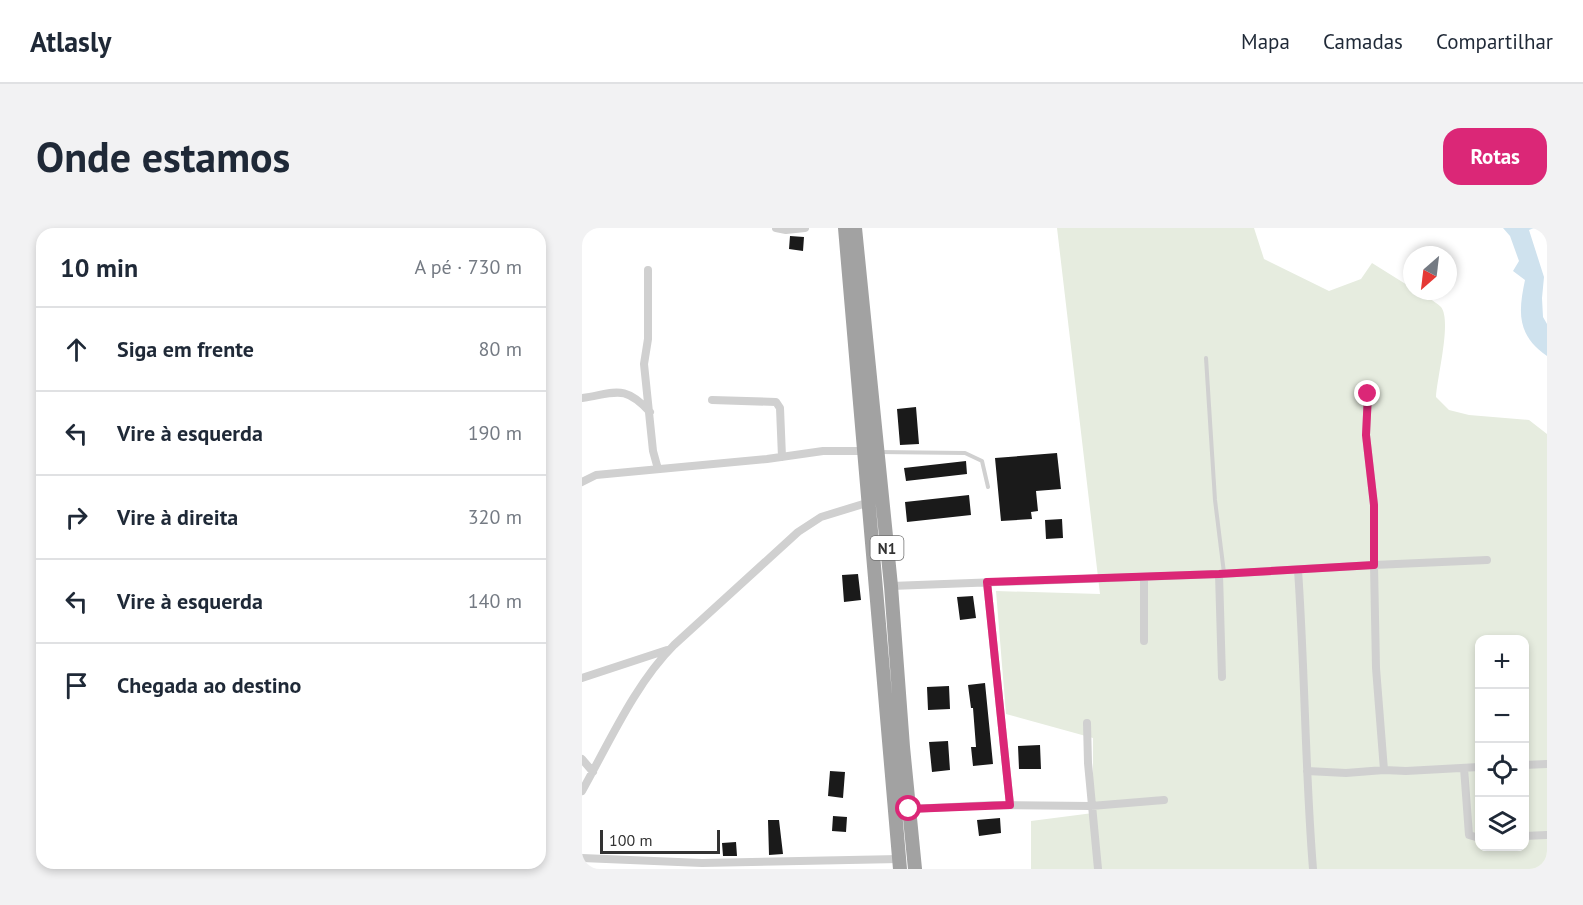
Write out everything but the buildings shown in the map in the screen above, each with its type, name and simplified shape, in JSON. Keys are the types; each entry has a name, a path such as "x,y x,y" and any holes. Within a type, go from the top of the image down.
{"highway":[{"name":"N1","path":"846,228 871,452"},
{"name":"N1","path":"855,228 900,864"},
{"name":"N1","path":"875,500 891,586 915,869"}],"street":[{"path":"776,228 786,230 805,228"},
{"path":"648,270 648,339 644,364 653,451 658,469"},
{"path":"582,398 627,393 639,400 650,412"},
{"path":"1368,394 1366,435 1374,505 1376,668 1384,770"},
{"path":"712,400 776,402 780,408 782,457"},
{"path":"582,482 596,475 824,451 871,452"},
{"path":"582,791 641,687 670,649 798,532 821,517 875,500"},
{"path":"891,586 1221,574 1487,560"},
{"path":"1298,570 1304,652 1307,771 1313,869"},
{"path":"1221,574 1222,677"},
{"path":"1144,577 1144,641"},
{"path":"987,582 1010,805"},
{"path":"582,678 670,649"},
{"path":"1087,723 1091,806 1098,869"},
{"path":"582,759 593,772"},
{"path":"1529,765 1547,764"},
{"path":"1307,771 1346,773 1475,767"},
{"path":"1464,768 1469,835 1475,837"},
{"path":"909,809 1010,805 1091,806 1164,800"},
{"path":"1529,836 1547,835"},
{"path":"582,858 702,866 900,864"}],"lane":[{"path":"1206,358 1221,574"},
{"path":"871,452 965,453 982,461 988,487"}],"shaded area":[{"path":"1057,228 1254,228 1264,259 1329,291 1361,279 1372,263 1403,282 1403,300 1431,300 1441,307 1444,314 1445,336 1436,397 1449,410 1469,415 1529,420 1547,434 1547,869 1031,869 1031,821 1093,813 1093,738 1006,714 996,591 1100,594"}],"water":[{"path":"1503,228 1534,228 1529,230 1544,277 1542,298 1543,317 1547,324 1547,356 1537,348 1525,331 1521,303 1525,280 1513,271 1519,261 1510,236"}],"route":[{"path":"909,809 1010,805 987,582 1219,574 1374,565 1374,505 1366,435 1368,394"}]}
